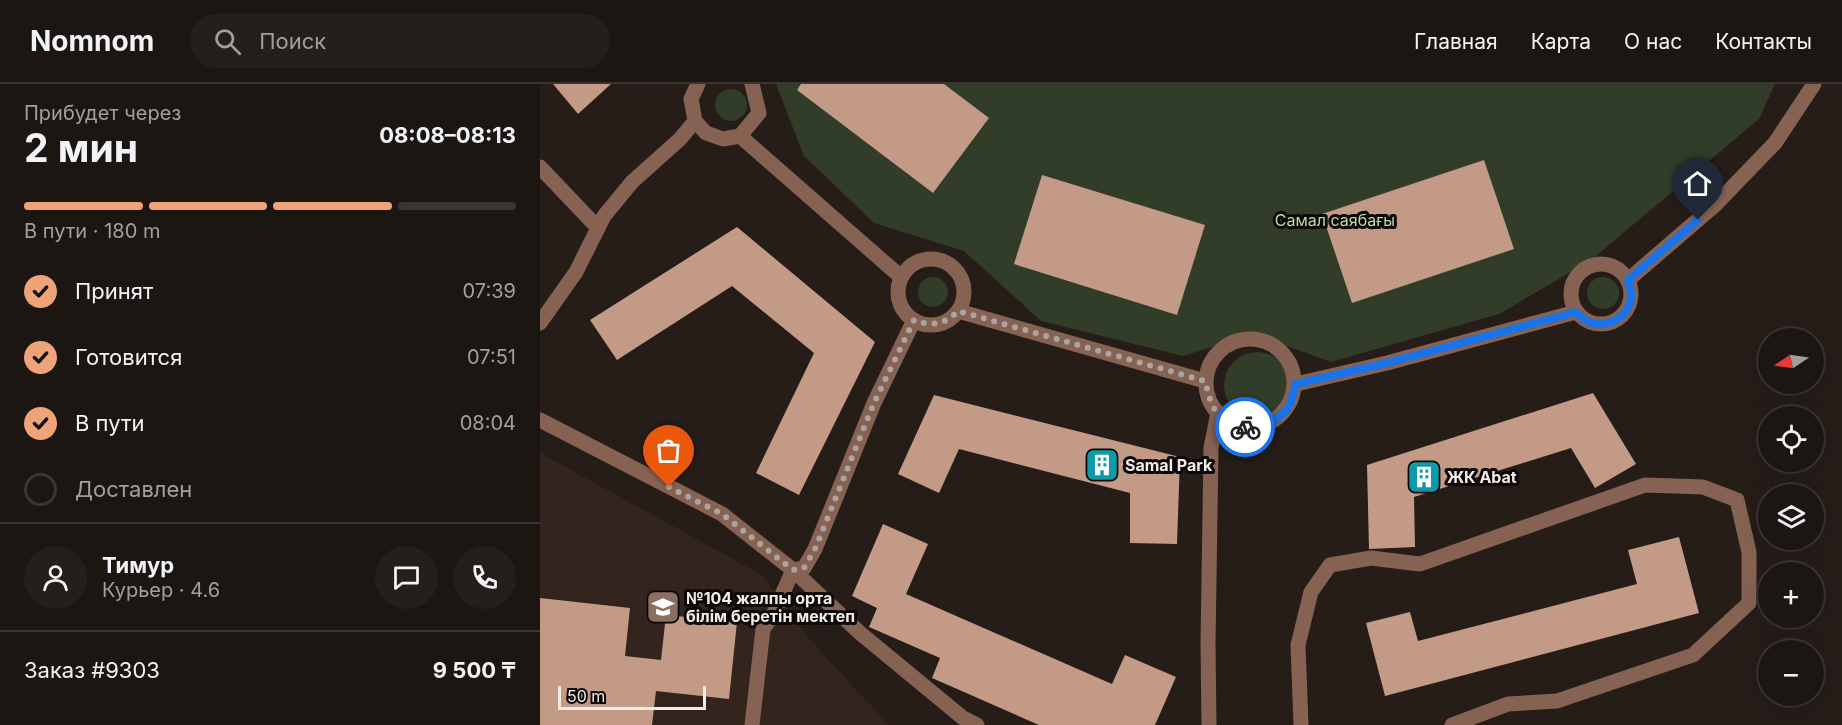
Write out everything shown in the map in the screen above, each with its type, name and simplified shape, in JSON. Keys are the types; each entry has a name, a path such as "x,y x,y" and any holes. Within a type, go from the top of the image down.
{"street":[{"path":"698,84 691,99 695,121 706,134 723,139 740,136 759,113 752,84"},
{"path":"1628,280 1715,205 1775,143 1814,84"},
{"path":"540,322 576,272 604,216 632,182 680,139 695,121"},
{"path":"740,136 902,277"},
{"path":"540,167 598,228"},
{"path":"926,259 941,260 954,268 962,281 964,297 958,311 951,318 933,325 914,320 901,306 898,296 898,286 902,277 912,265 926,259"},
{"path":"1601,264 1617,268 1628,280 1631,295 1627,309 1617,320 1602,325 1587,322 1576,312 1570,296 1574,280 1585,268 1601,264"},
{"path":"958,311 1205,381"},
{"path":"1296,384 1387,363 1576,312"},
{"path":"793,570 804,568 815,549 874,403 914,320"},
{"path":"1252,337 1274,344 1290,361 1296,384 1288,407 1271,423 1249,428 1226,421 1218,413 1210,404 1205,381 1212,359 1229,342 1252,337"},
{"path":"1209,725 1211,448 1218,413"},
{"path":"540,420 722,514 793,570 860,633 963,718 977,725"},
{"path":"1301,725 1298,645 1311,592 1330,565 1371,558 1420,564 1645,485 1703,487 1737,500 1749,552 1749,603 1693,655 1557,701 1508,704 1452,725"},
{"path":"752,725 763,629 774,613 793,570"}],"shaded area":[{"name":"№104 жалпы орта білім беретін мектеп","path":"540,453 762,575 809,639 889,725 540,725"}],"green space":[{"name":"Самал саябағы","path":"776,84 1775,84 1759,119 1591,260 1499,314 1331,362 1254,334 1183,356 1041,321 964,251 874,223 804,156"},
{"path":"731,89 742,94 747,105 742,116 731,121 720,116 715,105 720,94"},
{"path":"933,277 944,281 948,292 944,303 933,307 922,303 918,292 922,281"},
{"path":"1603,277 1614,282 1619,293 1614,304 1603,309 1592,304 1587,293 1592,282"},
{"path":"1250,352 1264,352 1276,357 1285,366 1290,385 1288,398 1281,409 1264,418 1250,418 1238,413 1229,404 1224,392 1224,378 1229,366 1238,357"}],"building":[{"path":"553,84 611,84 578,114"},
{"path":"801,84 944,84 989,118 933,193 797,90"},
{"path":"1484,160 1514,249 1352,303 1322,214"},
{"path":"1042,175 1205,225 1177,315 1014,264"},
{"path":"737,227 875,342 799,495 756,473 814,353 732,286 617,360 590,320"},
{"name":"ЖК Abat","path":"1593,393 1636,464 1595,488 1571,448 1414,497 1415,547 1369,549 1367,465"},
{"name":"Samal Park","path":"934,395 1180,457 1177,544 1130,543 1130,493 959,449 939,493 898,474"},
{"path":"883,524 928,544 906,594 1112,684 1125,655 1176,677 1155,725 1039,725 932,678 940,658 869,627 877,608 852,596"},
{"path":"1679,537 1699,613 1385,696 1366,623 1410,612 1418,641 1637,584 1628,550"},
{"path":"540,598 630,608 625,656 661,660 666,615 737,622 729,699 656,691 652,725 540,725"}],"way so far":[{"path":"669,487 722,514 793,570 804,568 815,549 874,403 914,320 933,325 951,318 958,311 1205,381 1210,404 1226,421 1245,427"}],"place":[{"name":"Samal Park","path":"1102,465"},
{"name":"ЖК Abat","path":"1424,477"},
{"name":"№104 жалпы орта білім беретін мектеп","path":"663,607"}],"route":[{"path":"1245,427 1271,423 1288,407 1296,384 1387,363 1576,312 1587,322 1602,325 1617,320 1627,309 1631,295 1628,280 1698,220"}]}
